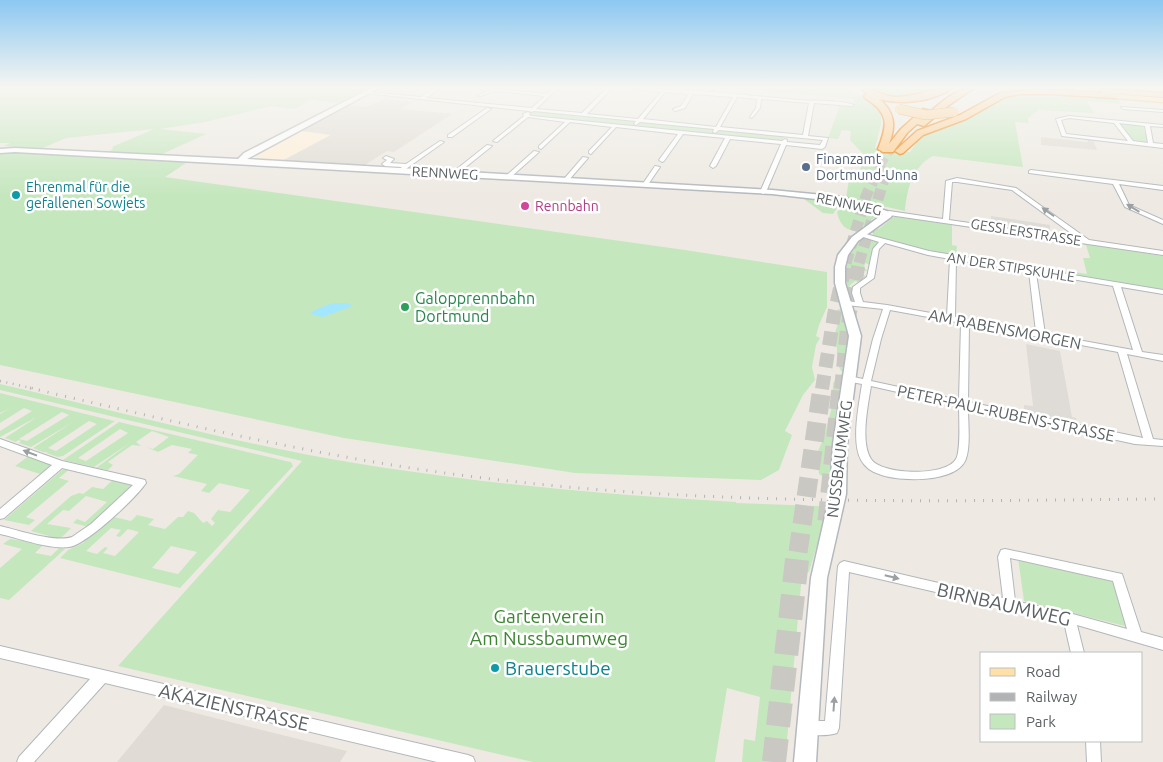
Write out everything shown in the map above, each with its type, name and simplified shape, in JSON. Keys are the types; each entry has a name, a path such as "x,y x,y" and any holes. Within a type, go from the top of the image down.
{"highway":[{"path":"890,124 891,150"},
{"path":"891,150 904,131 912,124"},
{"path":"891,150 922,124"},
{"path":"891,150 939,124"}],"street":[{"path":"240,160 308,124"},
{"path":"450,136 468,124"},
{"path":"495,141 516,124"},
{"path":"541,147 566,124"},
{"path":"593,124 822,147 826,139 674,124"},
{"path":"633,128 636,124"},
{"path":"712,136 720,124"},
{"path":"804,137 807,124"},
{"path":"1061,124 1064,135 1163,146"},
{"path":"1117,124 1131,142"},
{"path":"1133,124 1163,126"},
{"path":"591,152 615,126"},
{"path":"1147,126 1151,145"},
{"path":"662,160 681,133"},
{"path":"763,192 787,135"},
{"path":"713,166 728,138"},
{"path":"386,158 391,159 385,164 404,168 442,142"},
{"path":"455,173 489,146"},
{"name":"RENNWEG","path":"0,151 15,150 404,168 455,173 763,192 843,200 889,212"},
{"path":"509,176 536,152"},
{"path":"566,180 586,158"},
{"path":"645,185 657,167"},
{"path":"1031,172 1163,188"},
{"path":"946,220 949,181 957,180 1006,187 1014,189 1087,241"},
{"path":"1116,182 1127,206 1163,222"},
{"name":"GESSLERSTRASSE","path":"889,212 1163,253"},
{"name":"NUSSBAUMWEG","path":"805,762 819,578 838,494 840,444 856,336 840,283 840,263 855,239 888,215 889,212"},
{"name":"AN DER STIPSKUHLE","path":"862,235 954,258 1163,292"},
{"path":"860,304 856,293 858,287 870,278 876,249 883,241"},
{"path":"951,319 954,258"},
{"path":"1032,271 1041,336"},
{"path":"1116,284 1138,353"},
{"name":"AM RABENSMORGEN","path":"846,303 887,307 1163,358"},
{"name":"NUSSBAUMWEG","path":"887,307 877,332 867,383 863,422 863,452 871,466 887,473 932,474 943,473 958,465 963,452 964,404"},
{"path":"964,404 965,322"},
{"path":"1122,351 1150,443"},
{"name":"PETER-PAUL-RUBENS-STRASSE","path":"849,379 1150,443 1163,443"},
{"path":"0,442 60,464 141,483 85,535 74,542 62,543 0,530"},
{"path":"0,515 60,464"},
{"path":"1010,606 1005,553 1118,577 1136,637"},
{"name":"BIRNBAUMWEG","path":"808,728 832,728 844,566 1010,606 1069,618 1163,644"},
{"path":"1069,618 1077,652"},
{"name":"AKAZIENSTRASSE","path":"0,652 440,759 468,762"},
{"path":"24,762 102,676"},
{"path":"1093,742 1094,762"}],"shaded area":[{"path":"310,124 437,124 394,152 387,151 363,166 280,162 331,135 296,130"},
{"path":"300,131 332,134 280,162 247,159"},
{"path":"1041,137 1085,142 1090,140 1094,142 1097,150 1041,145"},
{"path":"991,216 1050,225 1050,232 1025,226 1025,228 1009,224 1009,226 991,223"},
{"path":"1026,344 1060,351 1072,417 1076,418 1077,422 1024,411 1024,405 1033,406"},
{"path":"164,705 347,751 340,762 117,762"}],"green space":[{"path":"0,124 195,124 160,129 206,134 160,155 108,152 113,149 112,147 154,129 66,138 43,148 4,146 10,143 0,143"},
{"path":"605,124 634,124 632,126"},
{"path":"639,124 659,124 715,129 712,134 636,127"},
{"path":"833,124 881,124 875,148 910,152 926,133 946,124 1015,124 1023,167 933,156 915,172 909,187 905,211 846,198 850,174 859,174 864,155 850,140 851,131 842,130 838,139 828,138"},
{"path":"1118,124 1143,126 1148,143 1134,141"},
{"path":"718,130 784,136 782,142 714,135"},
{"name":"Galopprennbahn Dortmund","path":"0,153 189,161 165,177 685,250 827,272 827,307 816,336 820,338 816,345 812,367 815,380 803,395 785,431 792,435 779,470 761,480 575,473 344,438 0,365"},
{"path":"804,197 841,202 833,214 823,213 804,199"},
{"path":"848,203 862,206 860,209 863,210 867,207 879,214 857,231 849,230 839,220 837,212"},
{"path":"895,216 1007,231 1008,234 952,225 952,245 957,246 956,256 933,253 873,236 873,231"},
{"path":"1016,233 1163,256 1163,290 1028,268 1030,265 1087,274 1083,258 1090,258 1086,245 1016,235"},
{"path":"869,239 879,242 874,248 870,265 865,263 864,268 869,272 863,270 862,274 868,277 859,283 855,281 849,286 854,292 849,292 857,300 850,297 846,281 846,272 850,253 861,241"},
{"path":"844,309 851,335 846,372 841,371 837,363 834,335 838,324 837,310"},
{"path":"841,374 845,375 833,443 831,482 819,474 817,453 823,440 832,407 833,383"},
{"name":"Gartenverein Am Nussbaumweg","path":"0,384 270,447 415,472 629,495 736,503 820,506 824,522 809,572 802,574 785,762 742,762 744,739 755,741 760,697 727,688 715,762 533,762 118,666 302,461 0,390"},
{"path":"0,393 115,421 63,456 58,457 33,448 73,422 31,447 19,443 21,441 18,440 16,442 5,438 37,417 0,437 0,431 32,411 24,408 0,423 0,414 9,409 0,413","holes":["62,412 69,415 27,441 19,439","89,421 97,424 56,451 48,448"]},
{"path":"119,422 291,462 293,466 180,588 60,558 68,550 83,543 114,514 114,517 131,521 137,515 154,519 148,525 165,529 178,517 183,517 188,511 194,513 203,523 207,521 212,526 215,523 211,519 218,510 230,512 250,490 219,483 209,493 201,491 207,484 173,476 179,474 198,455 188,453 192,449 172,445 158,452 146,447 153,449 169,437 152,431 136,442 141,446 132,445 108,462 113,465 108,470 96,468 131,442 94,467 63,460","holes":["120,429 128,433 86,461 78,458","111,528 121,530 116,536 120,537 128,529 139,532 115,556 103,553 108,548 105,547 97,554 86,551","171,546 197,552 178,574 152,568"]},
{"path":"30,455 50,464 50,466 40,474 15,466"},
{"path":"70,469 59,478 69,481 26,517 35,520 29,525 4,520 62,470"},
{"path":"114,479 132,486 89,527 73,523 77,519 85,522 107,502 86,496 69,511 63,510 47,524 71,528 60,539 31,531 71,496 79,493 83,494 92,487 103,489"},
{"path":"10,539 44,544 35,553 51,556 59,548 65,549 9,600 0,598 0,568 22,549 3,544"},
{"path":"1018,558 1115,579 1129,627 1024,601"}],"water":[{"path":"332,303 349,303 352,306 323,317 310,314 315,310"}],"tunnel":[{"path":"880,165 890,150"},
{"path":"846,263 866,196 881,164"},
{"path":"859,263 884,179"},
{"path":"822,389 834,315 846,262"},
{"path":"841,389 847,329 859,262"},
{"path":"798,552 822,388"},
{"path":"827,521 841,388"},
{"path":"774,762 798,551"}],"railway":[{"path":"0,381 36,389"},
{"path":"30,388 202,428 318,452 434,471 576,488 659,494 827,500 1163,499"}],"place":[{"name":"Finanzamt Dortmund-Unna","path":"806,167"},
{"name":"Ehrenmal für die gefallenen Sowjets","path":"16,195"},
{"name":"Rennbahn","path":"525,206"},
{"name":"Galopprennbahn Dortmund","path":"405,307"},
{"name":"Brauerstube","path":"495,668"}]}
